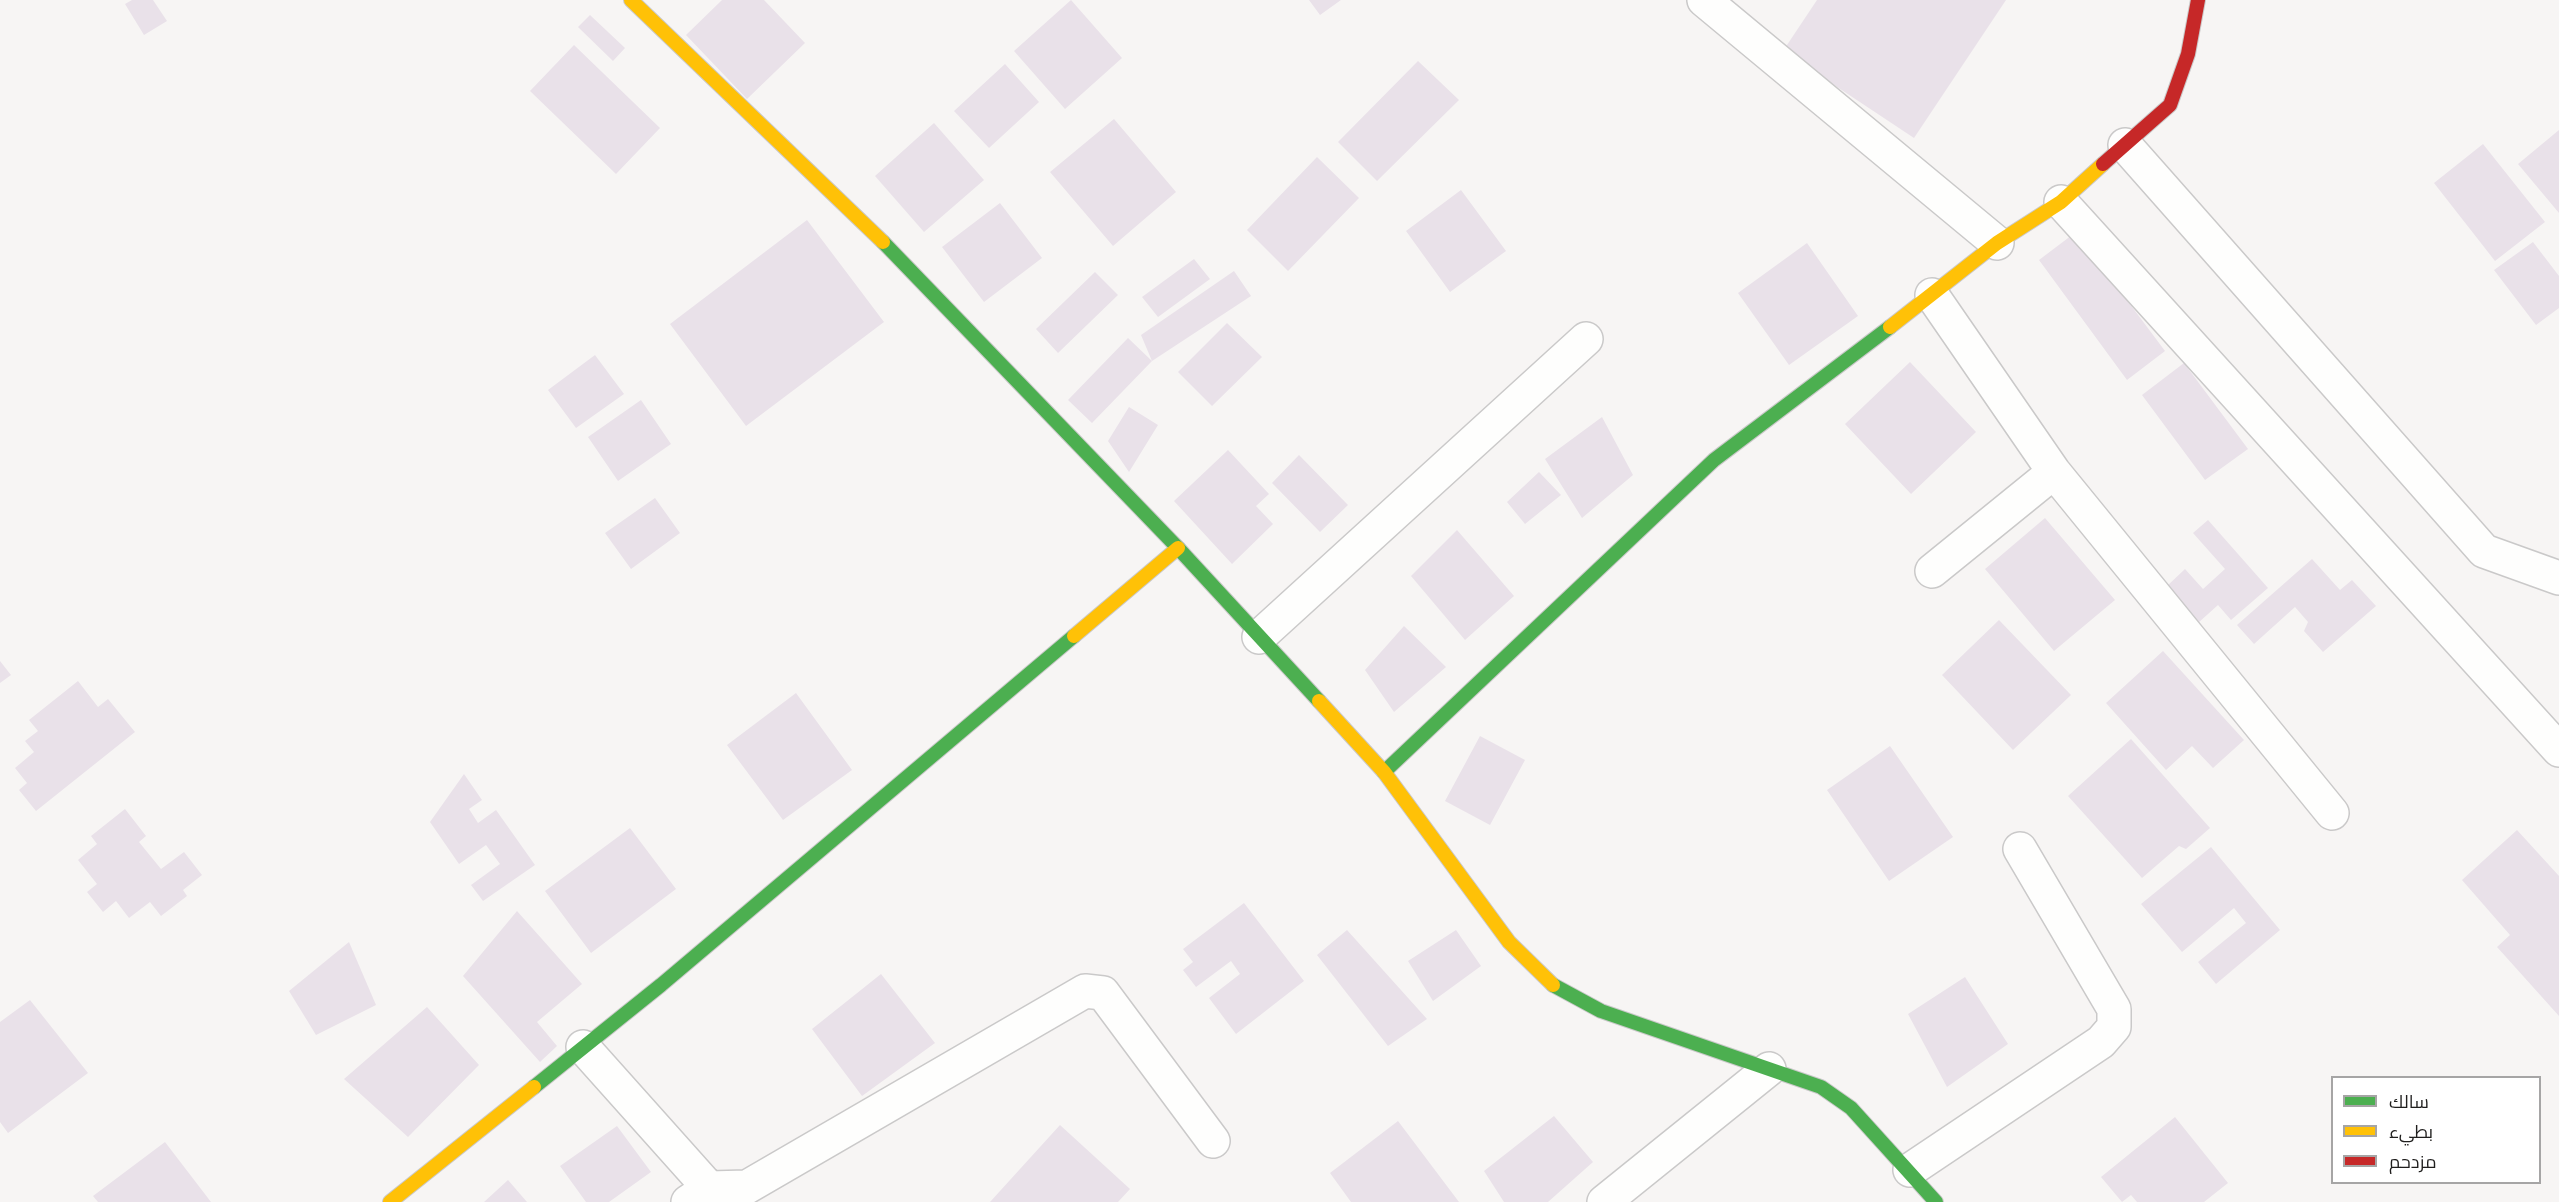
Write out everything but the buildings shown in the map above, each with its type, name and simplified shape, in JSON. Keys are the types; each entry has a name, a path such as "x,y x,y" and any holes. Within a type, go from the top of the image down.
{"street":[{"path":"631,0 868,226 1178,548 1384,772 1509,942 1551,984 1601,1011 1821,1087 1851,1108 1910,1170 1936,1202"},
{"path":"1704,0 1997,243"},
{"path":"1384,772 1714,460 1997,243 2061,202 2170,105 2188,54 2198,0"},
{"path":"2125,145 2484,551 2559,578"},
{"path":"2061,202 2559,750"},
{"path":"1932,295 2054,472 2332,813"},
{"path":"1259,637 1586,339"},
{"path":"1932,571 2054,472"},
{"path":"390,1202 584,1047 1178,548"},
{"path":"1910,1170 2101,1042 2114,1027 2114,1009 2020,849"},
{"path":"584,1047 699,1195 747,1187 1085,991 1103,993 1213,1141"},
{"path":"1604,1202 1769,1070"}],"traffic: fast":[{"path":"883,242 1178,548 1319,701"},
{"path":"1384,772 1714,460 1890,327"},
{"path":"534,1087 661,985 1074,636"},
{"path":"1553,985 1601,1011 1821,1087 1851,1108 1936,1202"}],"traffic: slow":[{"path":"631,0 883,242"},
{"path":"1890,327 1997,243 2061,202 2103,164"},
{"path":"1074,636 1178,548"},
{"path":"1319,701 1384,772 1509,942 1553,985"},
{"path":"390,1202 534,1087"}],"traffic: jam":[{"path":"2103,164 2170,105 2188,54 2198,0"}]}
